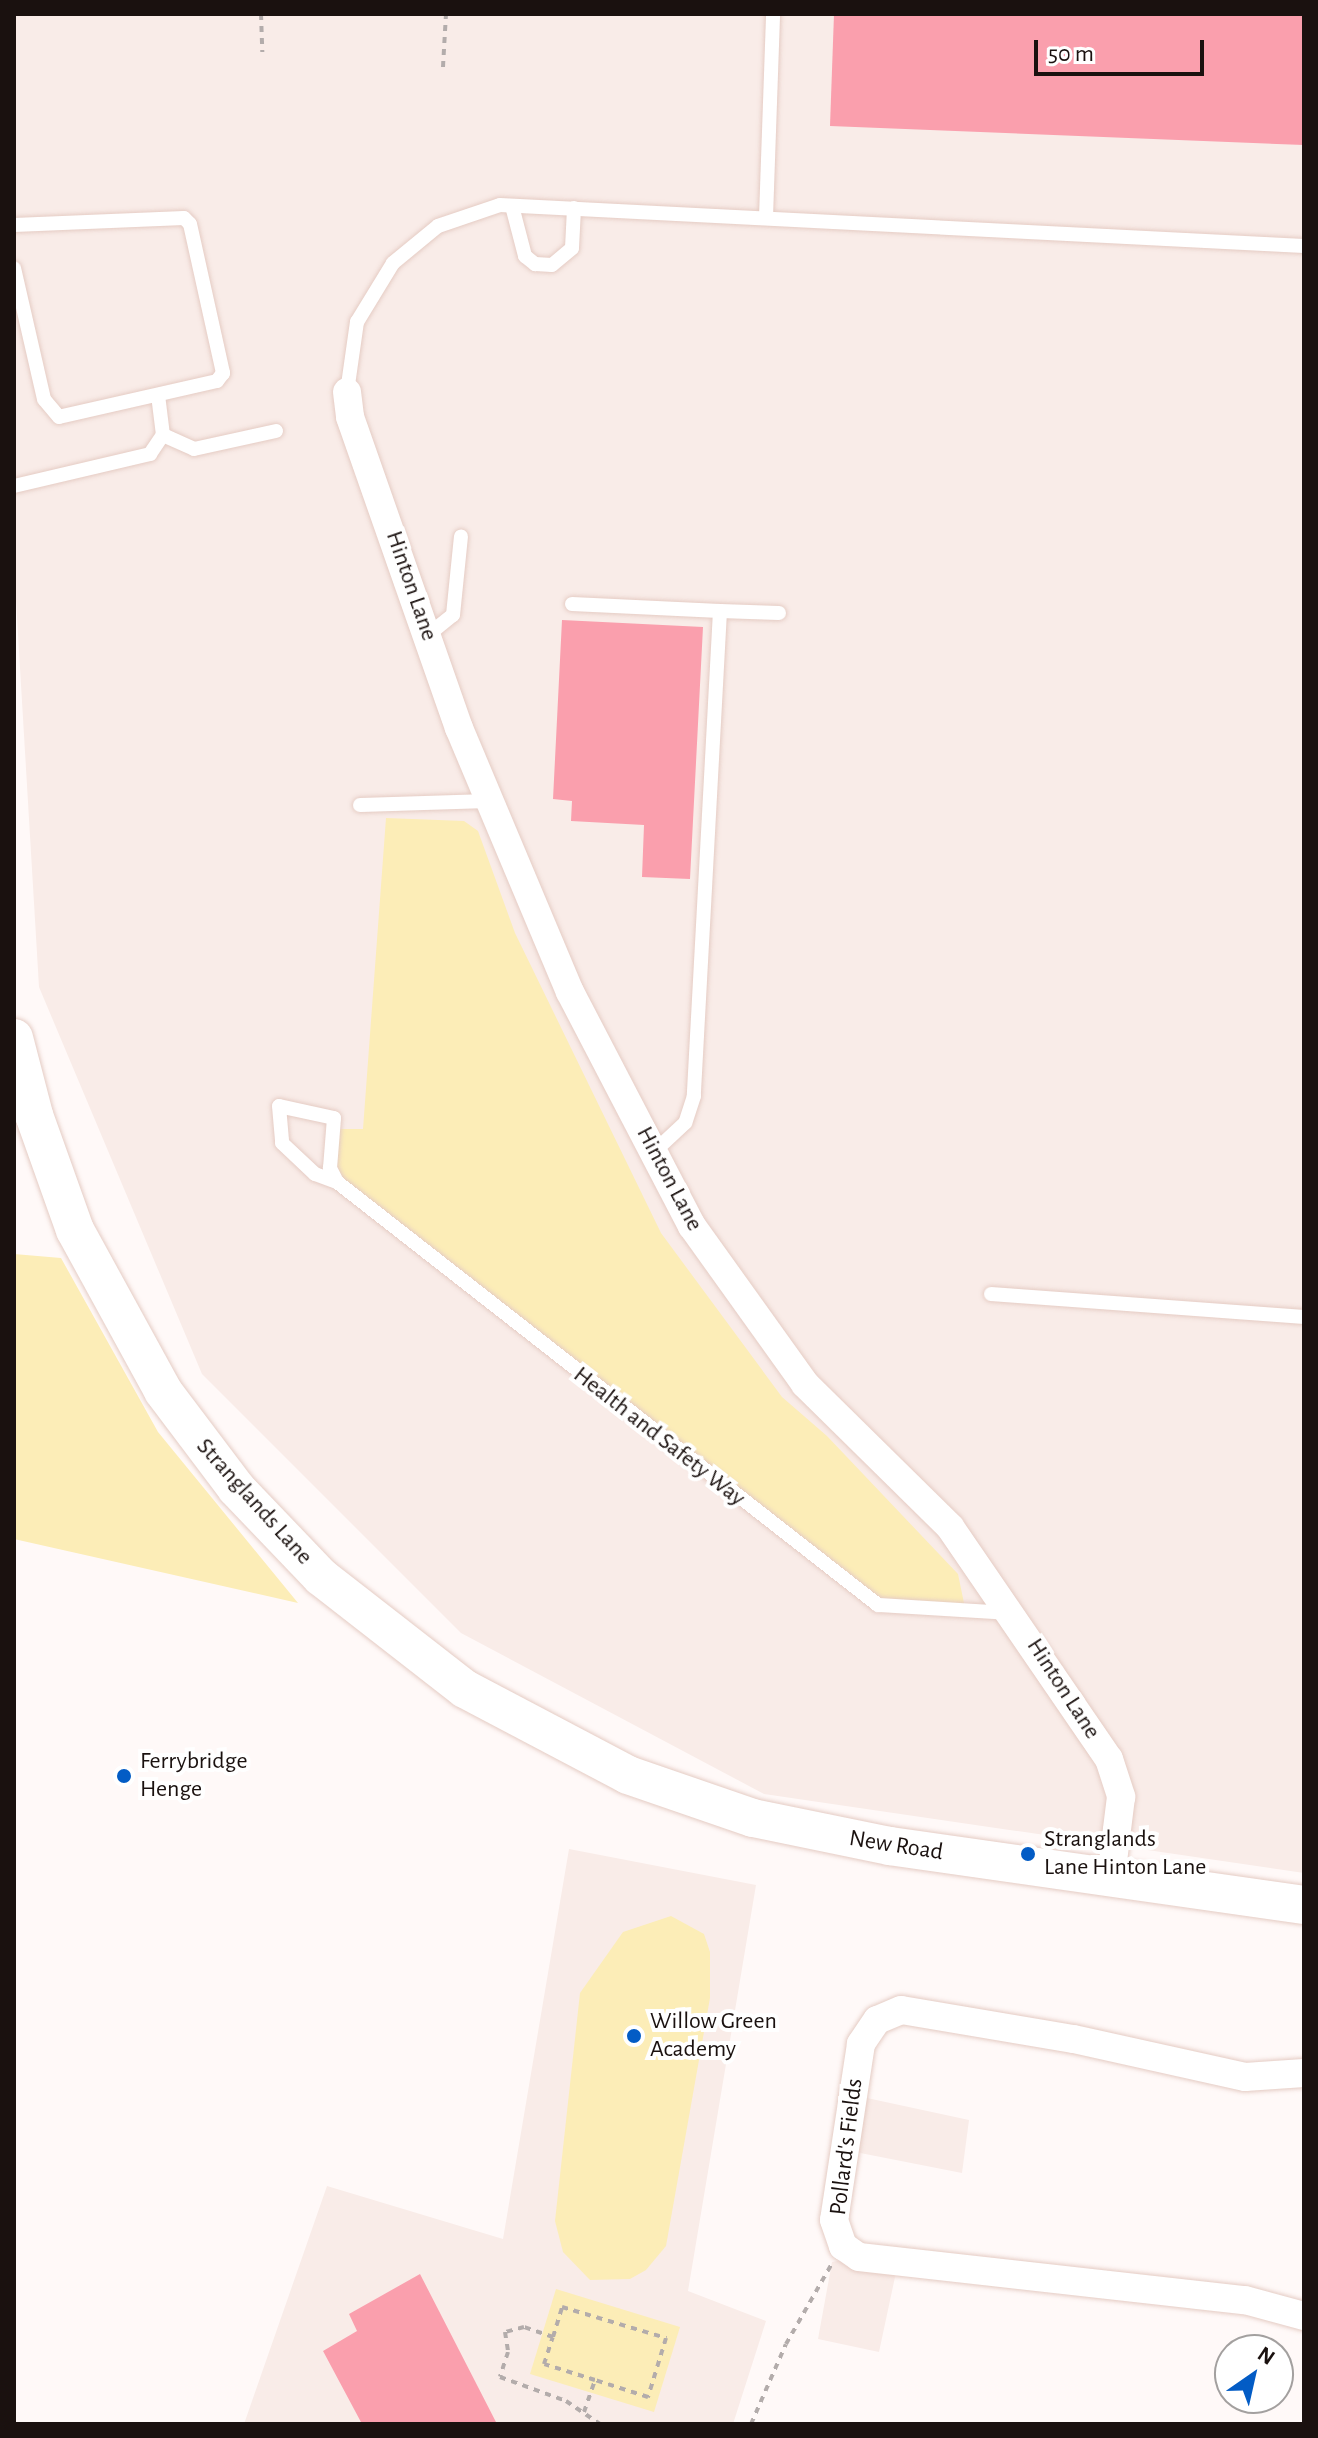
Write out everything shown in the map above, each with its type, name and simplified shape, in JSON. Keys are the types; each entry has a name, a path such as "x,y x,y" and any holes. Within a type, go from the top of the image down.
{"main road":[{"name":"Stranglands Lane","path":"14,1038 53,1173 101,1285 163,1391 236,1488 321,1577 415,1655 558,1742 685,1796"},
{"name":"New Road","path":"685,1796 824,1835 1111,1877"},
{"path":"1111,1877 1304,1905"}],"street":[{"name":"Hinton Lane","path":"347,392 350,417 489,801 570,992 692,1226 805,1384 950,1527 1013,1614 1118,1778 1111,1877"},
{"name":"Pollard's Fields","path":"1304,2073 1245,2077 1073,2039 901,2010 877,2020 861,2044 834,2220 843,2246 859,2257 1245,2300 1304,2316"}],"lane":[{"path":"766,217 773,14"},
{"path":"512,206 525,256 535,264 552,265 572,248 574,208"},
{"path":"347,392 357,322 374,288 407,247 438,226 489,208 574,208 1304,246"},
{"path":"14,225 175,217 190,224 223,373 217,381 68,417 50,411 14,268"},
{"path":"14,486 150,454 163,435 158,395"},
{"path":"163,435 194,449 276,431"},
{"path":"428,635 453,615 461,536"},
{"path":"572,604 779,613"},
{"path":"655,1151 685,1123 694,1096 720,611"},
{"path":"360,805 489,801"},
{"name":"Health and Safety Way","path":"337,1182 330,1168 334,1118 279,1106 287,1151 315,1174 337,1182 878,1605 1013,1614"},
{"path":"991,1294 1304,1317"}],"path":[{"path":"261,14 262,52"},
{"path":"443,67 446,14"},
{"path":"751,2424 786,2344 843,2246"},
{"path":"562,2307 666,2338 648,2397 544,2364 553,2337 562,2307"},
{"path":"553,2337 524,2327 505,2332 508,2352 500,2377 584,2412 600,2424"},
{"path":"584,2412 595,2380"}],"shaded area":[{"path":"14,14 1304,14 1304,1873 764,1794 461,1633 202,1374 39,987 14,567"},
{"path":"386,818 464,821 478,831 515,933 661,1233 782,1397 827,1436 958,1574 965,1608 878,1605 337,1182 333,1129 363,1129"},
{"path":"14,1254 61,1258 158,1432 298,1603 14,1539"},
{"name":"Willow Green Academy","path":"569,1849 756,1885 688,2291 766,2321 733,2424 244,2424 327,2186 503,2239"},
{"path":"671,1916 704,1934 710,1952 710,1998 666,2246 646,2270 630,2279 590,2280 563,2252 555,2221 580,1993 623,1932"},
{"path":"853,2095 969,2120 962,2173 845,2150"},
{"path":"859,2257 898,2263 879,2352 818,2339 832,2262"},
{"path":"556,2289 680,2327 654,2412 530,2374"}],"building":[{"path":"834,14 1304,14 1304,145 830,126"},
{"path":"562,620 703,627 690,879 642,877 644,825 571,821 572,801 553,799"},
{"path":"420,2274 497,2424 362,2424 323,2351 357,2331 349,2314"}],"place":[{"name":"Ferrybridge Henge","path":"124,1776"},
{"name":"Stranglands Lane Hinton Lane","path":"1028,1854"},
{"name":"Willow Green Academy","path":"634,2036"}]}
